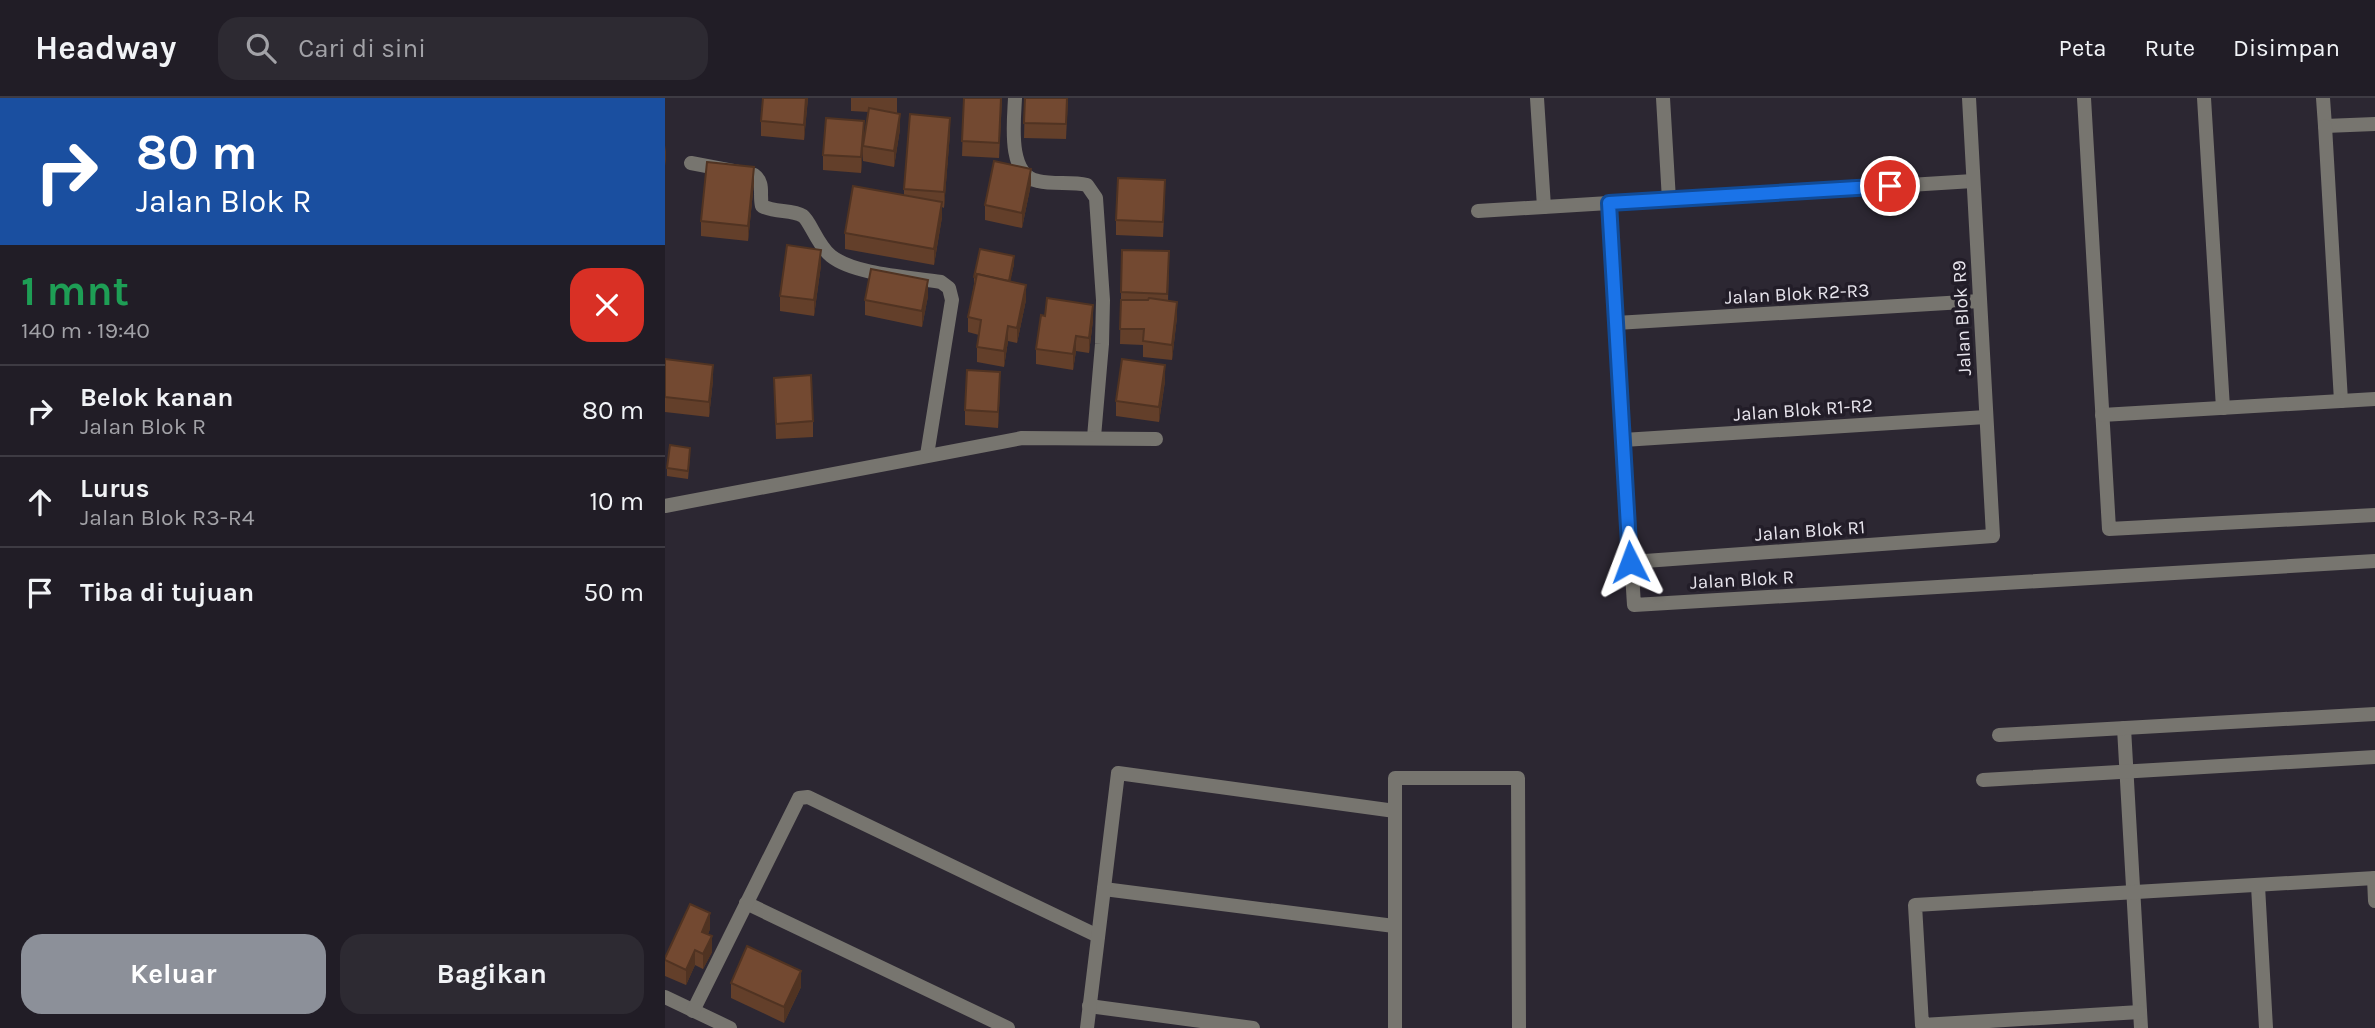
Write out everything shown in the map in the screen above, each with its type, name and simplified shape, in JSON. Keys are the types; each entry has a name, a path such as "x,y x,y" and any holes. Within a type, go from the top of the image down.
{"street":[{"path":"1015,98 1013,130 1015,153 1021,169 1029,178 1038,182 1087,185 1096,198 1103,300 1103,344 1094,437"},
{"path":"1538,98 1544,207"},
{"path":"1663,98 1669,200"},
{"name":"Jalan Blok R9","path":"1969,98 1993,536"},
{"path":"2084,98 2109,530 2375,515"},
{"path":"2204,98 2223,408"},
{"path":"2323,98 2341,401"},
{"path":"2325,127 2375,124"},
{"path":"691,163 754,175 762,186 762,206 770,211 800,214 807,219 820,245 846,266 941,282 949,288 952,300 927,455"},
{"path":"1478,211 1973,181"},
{"name":"Jalan Blok R","path":"1609,203 1634,605 2375,561"},
{"name":"Jalan Blok R2-R3","path":"1616,323 1980,301"},
{"path":"2102,415 2375,399"},
{"name":"Jalan Blok R1-R2","path":"1623,440 1986,416"},
{"path":"665,506 1022,438 1156,439"},
{"name":"Jalan Blok R1","path":"1630,562 1993,536"},
{"path":"1999,736 2375,714"},
{"path":"2125,728 2141,1028"},
{"path":"1983,780 2375,757"},
{"path":"1087,1028 1118,773 1395,811"},
{"path":"1395,1028 1395,778 1518,778 1518,1028"},
{"path":"692,1011 799,798 808,797 1098,936"},
{"path":"2140,1012 1922,1025 1915,905 2374,878 2375,901"},
{"path":"2258,886 2266,1028"},
{"path":"1104,889 1394,926"},
{"path":"746,904 1008,1028"},
{"path":"665,997 730,1028"},
{"path":"1089,1006 1254,1028"}],"building":[{"path":"763,98 806,98 804,125 761,121"},
{"path":"964,98 1001,98 999,143 962,141"},
{"path":"1025,98 1067,98 1066,124 1024,123"},
{"path":"869,108 900,114 894,151 863,146"},
{"path":"910,114 950,118 944,192 904,189"},
{"path":"826,118 864,121 861,157 823,155"},
{"path":"994,161 1031,169 1022,213 985,205"},
{"path":"707,162 754,167 748,226 701,221"},
{"path":"1118,178 1165,180 1163,222 1116,220"},
{"path":"853,186 942,202 934,249 845,233"},
{"path":"787,245 821,250 814,300 780,296"},
{"path":"980,249 1014,256 1009,281 977,274 976,278 974,277"},
{"path":"1122,250 1169,251 1167,294 1121,292"},
{"path":"871,269 928,280 922,311 865,300"},
{"path":"977,274 1026,285 1017,328 1008,326 1004,351 977,347 981,320 968,317"},
{"path":"1047,298 1093,305 1089,338 1076,336 1073,354 1036,349 1041,315 1045,316"},
{"path":"1149,298 1177,302 1172,345 1143,341 1144,329 1120,329 1121,300"},
{"path":"665,359 713,365 709,402 665,397"},
{"path":"1122,359 1165,365 1159,407 1116,401"},
{"path":"967,370 1000,372 998,412 965,410"},
{"path":"811,375 813,421 776,424 774,378"},
{"path":"670,445 690,448 688,471 667,468"},
{"path":"690,904 710,913 702,932 712,936 703,954 695,950 686,970 665,958"},
{"path":"747,946 801,971 784,1007 731,983"}],"route":[{"path":"1630,562 1609,203 1890,186"}]}
